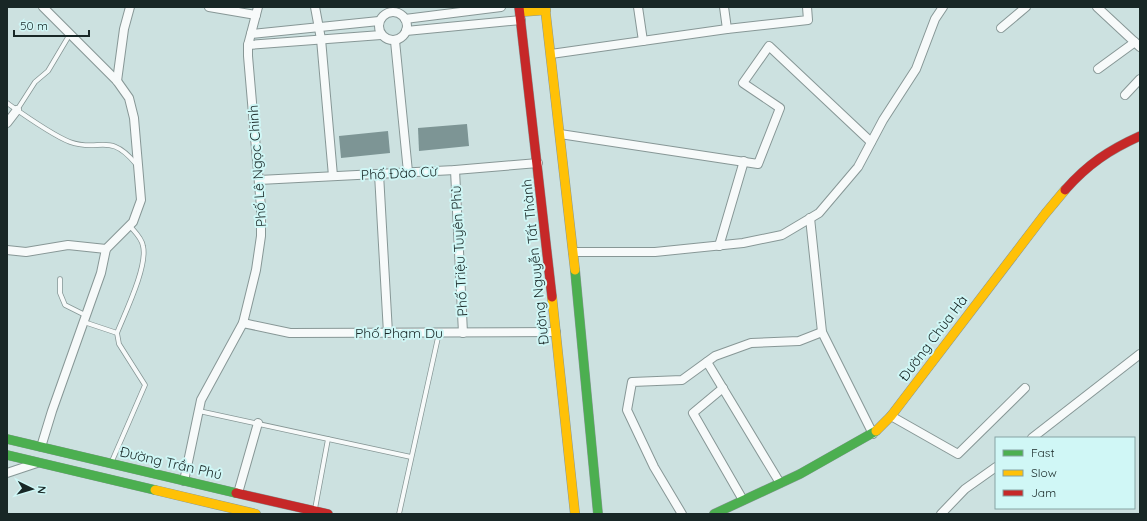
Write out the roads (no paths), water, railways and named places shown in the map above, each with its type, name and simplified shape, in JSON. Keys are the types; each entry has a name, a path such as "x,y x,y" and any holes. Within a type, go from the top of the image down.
{"main road":[{"path":"520,13 546,8 598,514"},
{"name":"Đường Nguyễn Tất Thành","path":"520,13 538,163 575,514"},
{"name":"Đường Chùa Hà","path":"714,514 780,483 873,434 891,416 1045,214 1083,170 1120,145 1140,136"},
{"name":"Đường Trần Phú","path":"7,439 328,514"},
{"path":"37,463 41,447"},
{"path":"7,455 256,514"}],"street":[{"path":"41,447 52,411 86,319 101,273 106,249 133,222 141,200 134,118 128,98 117,81 43,7"},
{"path":"117,81 124,29 130,7"},
{"path":"209,7 257,11"},
{"path":"315,7 321,39 333,176"},
{"path":"405,19 467,9 501,7"},
{"path":"638,7 643,41"},
{"path":"724,7 727,29"},
{"path":"551,54 727,29 808,20 807,7"},
{"path":"572,252 655,252 743,243 782,235 819,213 858,167 883,120 916,69 935,19 944,7"},
{"path":"1001,28 1026,7"},
{"path":"1097,7 1138,44 1098,69"},
{"path":"248,45 381,35 389,40 395,41 406,31 407,23 405,19 399,13 390,10 382,16 379,21 378,27 381,35"},
{"name":"Phố Lê Ngọc Chinh","path":"184,481 201,400 210,381 232,346 243,323 256,270 261,236 259,180 248,45 257,11"},
{"path":"406,31 520,13"},
{"path":"251,34 379,21"},
{"path":"395,41 408,172"},
{"path":"560,134 758,164 780,108 742,83 769,46 871,142"},
{"path":"1125,95 1140,79"},
{"path":"7,122 17,110"},
{"path":"719,246 744,161"},
{"name":"Phố Đào Cừ","path":"259,180 455,170 538,163"},
{"name":"Phố Triệu Tuyên Phù","path":"455,170 463,333"},
{"path":"379,174 388,333"},
{"path":"810,218 822,332 873,434"},
{"path":"7,250 26,252 68,244 106,249"},
{"name":"Phố Phạm Du","path":"243,323 290,333 556,332"},
{"path":"682,514 654,466 627,410 632,382 682,380 715,356 751,343 799,341 822,332"},
{"path":"1033,437 1140,353"},
{"path":"707,362 780,483"},
{"path":"723,388 693,414 743,500"},
{"path":"891,416 958,454 1025,388"},
{"path":"238,493 258,423"},
{"path":"7,473 37,463"},
{"path":"941,514 965,489 995,467"}],"lane":[{"path":"17,110 35,82 48,71 70,34"},
{"path":"7,104 70,142 86,146 105,144 116,146 127,152 139,167"},
{"path":"111,463 145,385 119,344 118,333 143,265 143,246 139,238 129,226"},
{"path":"60,279 60,293 65,305 86,319 118,333"},
{"path":"400,514 411,457 439,333"},
{"path":"199,411 411,457"},
{"path":"315,511 328,439"}]}
